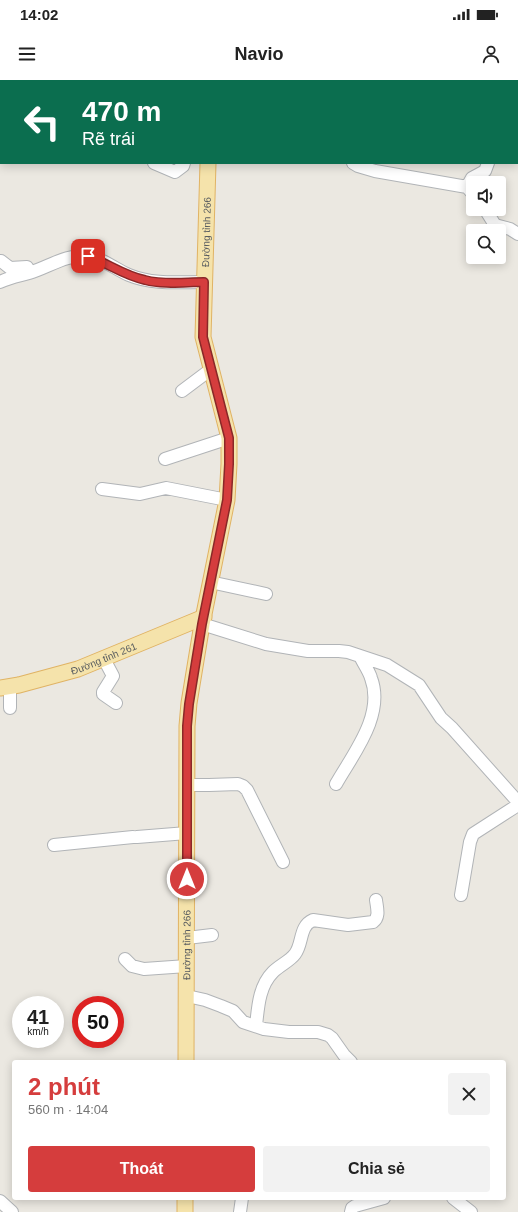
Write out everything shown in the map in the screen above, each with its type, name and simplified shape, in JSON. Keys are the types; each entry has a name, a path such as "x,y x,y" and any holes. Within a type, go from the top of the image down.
{"main road":[{"name":"Đường tỉnh 266","path":"186,1060 187,726 189,704 203,621 227,500 229,464 229,438 210,370 203,337 208,164"},
{"name":"Đường tỉnh 261","path":"5,687 78,669 203,621"},
{"path":"185,1200 185,1212"}],"street":[{"path":"156,164 175,172 184,164"},
{"path":"355,164 358,166 381,168 466,189"},
{"path":"476,176 485,171 488,164"},
{"path":"489,216 495,225 505,227 518,234"},
{"path":"0,282 10,277 36,270 67,257 88,256 129,275 145,280 158,282 204,282"},
{"path":"1,261 10,268 27,267 36,270"},
{"path":"182,391 210,370"},
{"path":"165,459 229,438"},
{"path":"102,489 140,494 166,488 227,500"},
{"path":"210,582 266,594"},
{"path":"203,621 266,644 308,651 339,651 360,656 387,665 419,685 441,718 452,728 518,803 473,834 470,842 460,895"},
{"path":"336,784 366,731 374,709 374,691 371,678 360,656"},
{"path":"104,659 113,676 103,694 116,703"},
{"path":"5,687 10,708"},
{"path":"187,785 209,786 238,784 243,786 283,862"},
{"path":"54,846 187,833"},
{"path":"256,1026 259,1000 268,978 274,971 295,955 301,937 309,922 314,920 348,925 373,922 376,920 378,914 376,900"},
{"path":"187,938 212,935"},
{"path":"125,959 132,966 144,969 187,966"},
{"path":"187,996 205,1000 233,1011 243,1022 264,1029 289,1032 323,1033 332,1038 349,1060"},
{"path":"240,1212 242,1200"},
{"path":"351,1212 352,1208 355,1206 377,1200"},
{"path":"456,1200 471,1212"},
{"path":"0,1201 12,1212"}],"route":[{"path":"88,256 129,275 145,280 158,282 204,282 203,337 210,370 229,438 227,500 202,624 189,704 187,726 187,879"}]}
